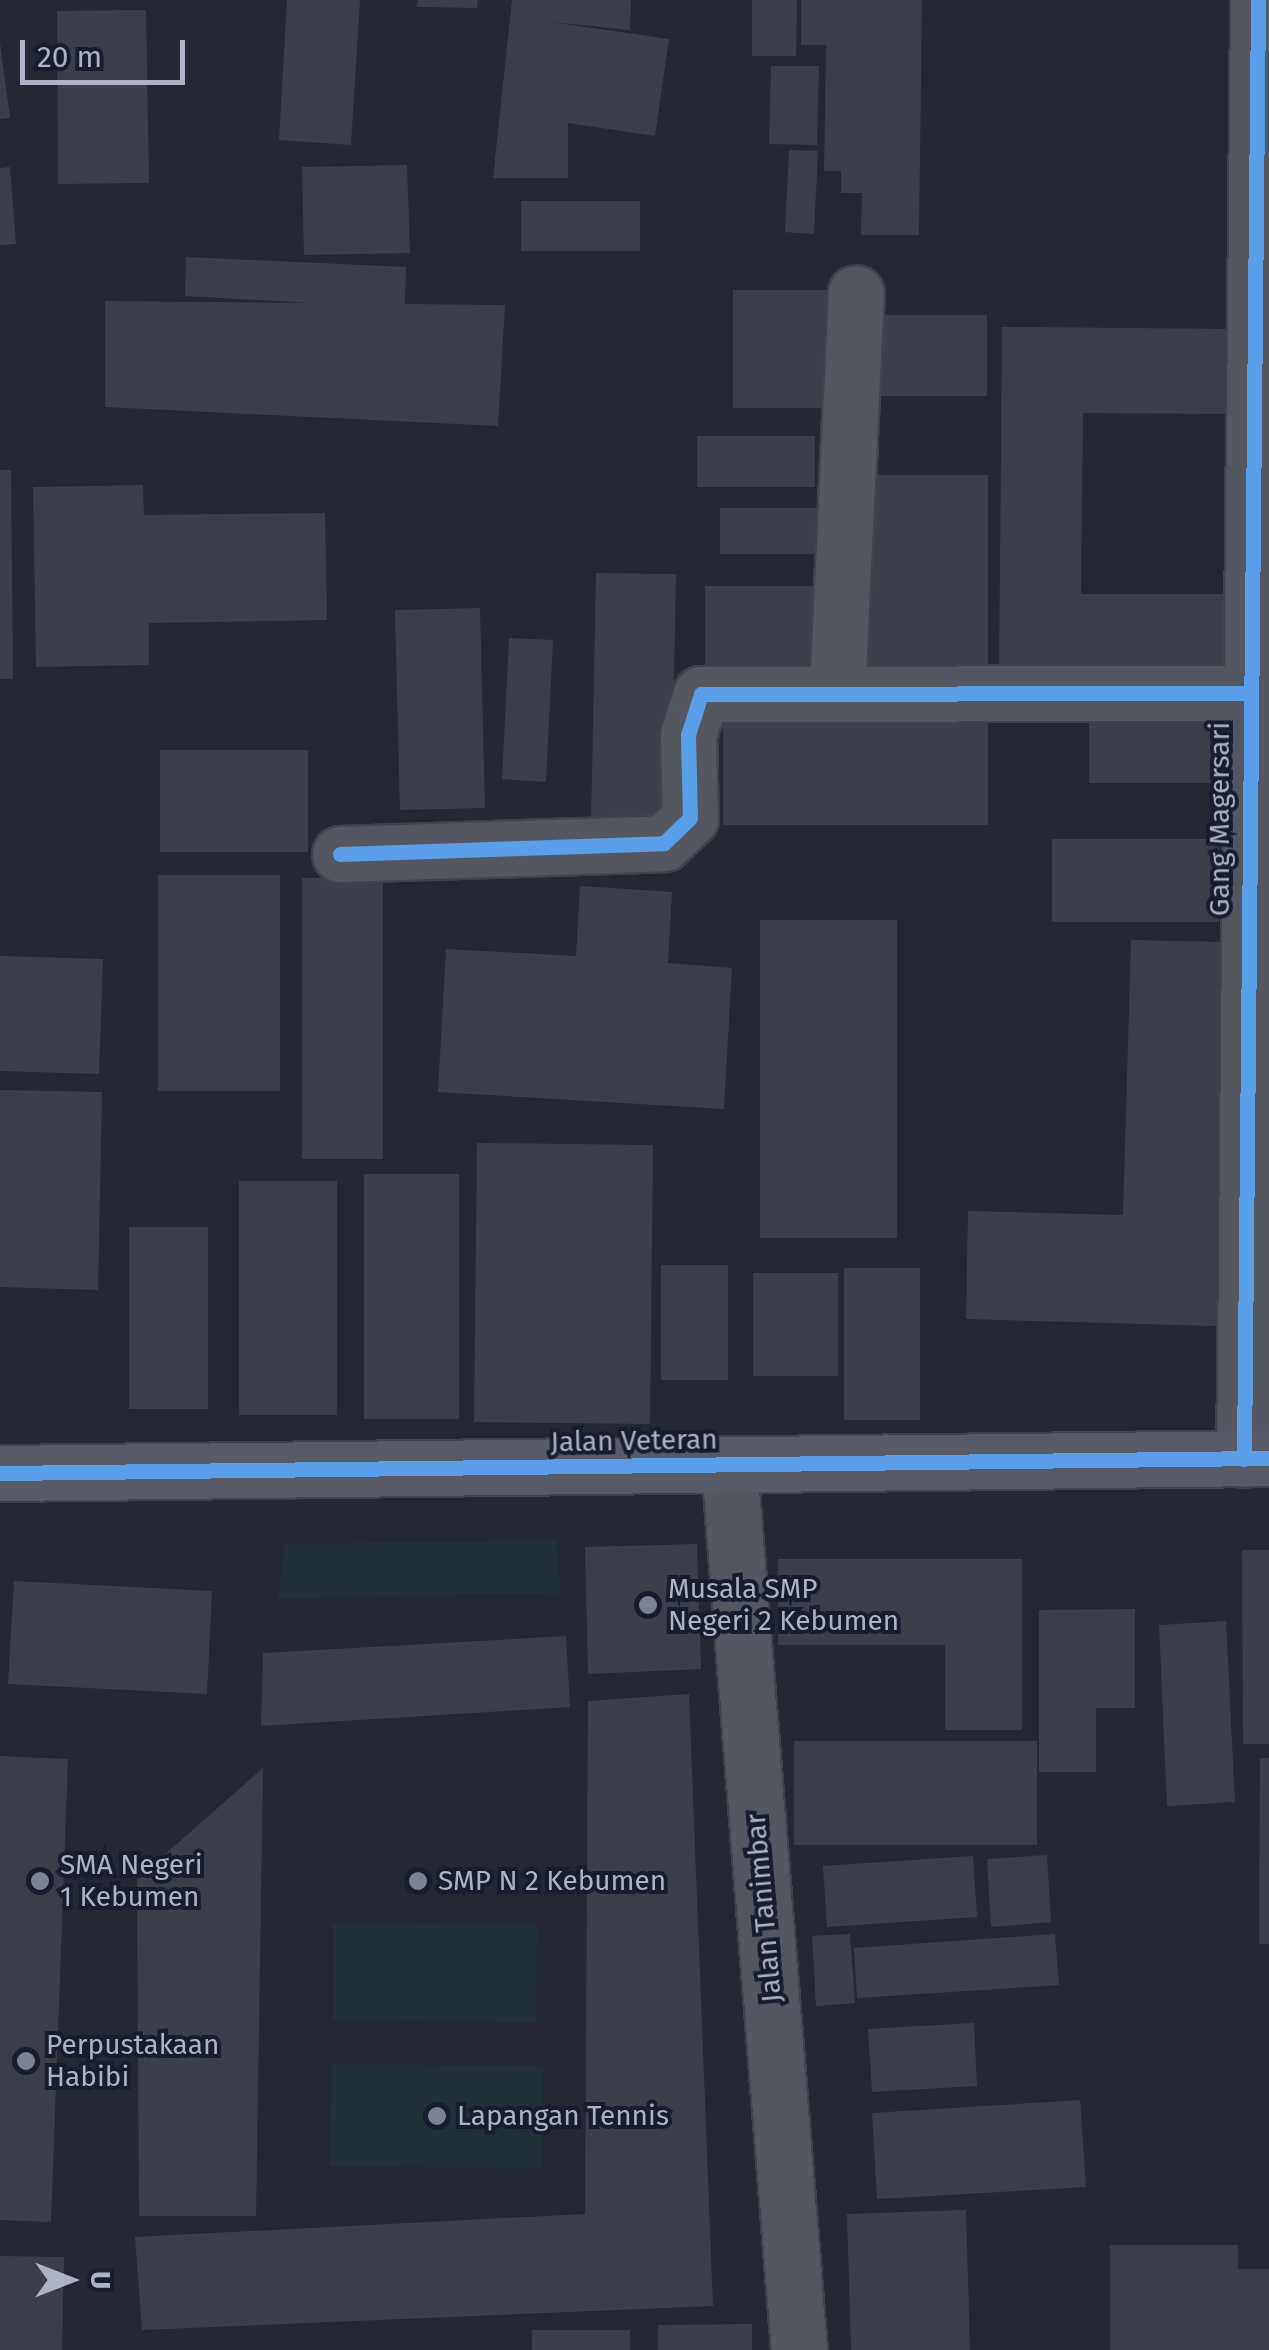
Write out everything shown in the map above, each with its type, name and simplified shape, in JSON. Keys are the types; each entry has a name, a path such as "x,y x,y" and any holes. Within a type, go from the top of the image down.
{"street":[{"name":"Gang Magersari","path":"1257,1459 1245,692 1258,0"},
{"path":"837,692 856,293"},
{"path":"340,854 664,844 690,818 688,735 702,694 1245,692"},
{"name":"Jalan Veteran","path":"0,1473 1257,1459"},
{"name":"Jalan Tanimbar","path":"729,1465 799,2350"}],"shaded area":[{"path":"556,1540 561,1593 278,1598 285,1544"},
{"path":"333,1923 537,1925 536,2022 333,2019"},
{"name":"Lapangan Tennis","path":"332,2063 543,2067 542,2169 330,2166"}],"building":[{"path":"287,0 360,0 351,145 279,140"},
{"path":"418,0 478,0 477,8 417,7"},
{"path":"512,0 631,0 630,30 551,22 669,39 655,136 568,123 568,178 493,178"},
{"path":"752,0 797,0 796,56 752,56"},
{"path":"801,0 922,0 919,235 861,235 862,193 841,193 841,171 824,171 826,45 801,45"},
{"path":"146,10 149,183 58,184 57,11"},
{"path":"0,43 10,118 0,119"},
{"path":"771,66 819,66 817,145 769,144"},
{"path":"789,150 818,151 814,234 785,232"},
{"path":"407,165 410,253 304,255 302,167"},
{"path":"10,167 16,244 0,245 0,168"},
{"path":"521,201 640,201 640,251 521,251"},
{"path":"186,257 406,267 405,304 505,305 498,426 105,407 105,301 312,303 185,296"},
{"path":"733,290 836,290 836,408 733,408"},
{"path":"871,315 987,315 987,396 871,396"},
{"path":"1002,327 1243,329 1243,414 1083,413 1081,594 1225,594 1224,686 999,684"},
{"path":"697,436 815,436 815,487 697,487"},
{"path":"0,470 11,470 13,679 0,679"},
{"path":"860,475 988,475 988,669 860,669"},
{"path":"143,485 144,515 325,513 327,620 149,623 149,665 36,667 33,487"},
{"path":"720,508 819,508 819,554 720,554"},
{"path":"596,573 676,574 671,825 591,823"},
{"path":"705,586 829,586 829,689 705,689"},
{"path":"480,608 485,808 400,810 395,610"},
{"path":"509,638 553,640 546,782 502,779"},
{"path":"1089,709 1213,709 1213,783 1089,783"},
{"path":"723,720 988,720 988,825 723,825"},
{"path":"160,750 308,750 308,852 160,852"},
{"path":"1052,839 1219,839 1219,922 1052,922"},
{"path":"158,875 280,875 280,1091 158,1091"},
{"path":"302,878 383,878 383,1159 302,1159"},
{"path":"580,886 672,892 668,963 732,968 724,1109 438,1092 446,949 576,956"},
{"path":"760,920 897,920 897,1238 760,1238"},
{"path":"1131,940 1227,942 1217,1326 966,1319 968,1211 1123,1215"},
{"path":"0,956 103,959 99,1074 0,1071"},
{"path":"0,1090 102,1092 98,1290 0,1287"},
{"path":"477,1143 653,1145 650,1424 474,1422"},
{"path":"364,1174 459,1174 459,1419 364,1419"},
{"path":"239,1181 337,1181 337,1415 239,1415"},
{"path":"129,1227 208,1227 208,1409 129,1409"},
{"path":"661,1265 728,1265 728,1380 661,1380"},
{"path":"844,1268 920,1268 920,1420 844,1420"},
{"path":"753,1273 838,1273 838,1376 753,1376"},
{"path":"697,1544 701,1669 588,1674 585,1547"},
{"path":"1242,1550 1269,1550 1269,1744 1243,1744"},
{"path":"778,1559 1022,1559 1022,1730 945,1730 945,1645 778,1645"},
{"path":"14,1581 212,1591 207,1694 8,1684"},
{"path":"1135,1609 1135,1708 1096,1708 1096,1772 1039,1772 1039,1610"},
{"path":"1226,1621 1235,1802 1167,1806 1159,1625"},
{"path":"566,1636 570,1707 261,1726 263,1653"},
{"path":"689,1694 713,2306 142,2330 135,2237 585,2214 588,1701"},
{"path":"794,1741 1037,1741 1037,1845 794,1845"},
{"path":"0,1756 68,1759 51,2222 0,2220"},
{"path":"1260,1758 1269,1758 1269,1944 1259,1944"},
{"path":"263,1768 256,2216 139,2216 137,1879"},
{"path":"1047,1855 1051,1922 991,1927 987,1859"},
{"path":"973,1856 977,1917 827,1927 823,1866"},
{"path":"850,1934 855,2003 816,2006 812,1936"},
{"path":"1055,1934 1059,1985 857,1998 854,1948"},
{"path":"974,2023 977,2086 872,2092 868,2029"},
{"path":"1080,2100 1086,2187 877,2199 872,2113"},
{"path":"966,2210 970,2350 851,2350 847,2214"},
{"path":"1110,2245 1238,2245 1238,2269 1269,2269 1269,2350 1110,2350"},
{"path":"0,2256 64,2257 62,2350 0,2350"},
{"path":"752,2324 752,2350 658,2350 658,2325"},
{"path":"532,2330 630,2330 630,2350 532,2350"}],"cycle path":[{"path":"1244,1459 1258,0"},
{"path":"340,854 664,843 690,818 688,735 701,694 1245,693"},
{"path":"0,1473 1269,1458"}],"place":[{"name":"Musala SMP Negeri 2 Kebumen","path":"648,1605"},
{"name":"SMA Negeri 1 Kebumen","path":"40,1881"},
{"name":"SMP N 2 Kebumen","path":"418,1881"},
{"name":"Perpustakaan Habibi","path":"26,2061"},
{"name":"Lapangan Tennis","path":"437,2116"}]}
